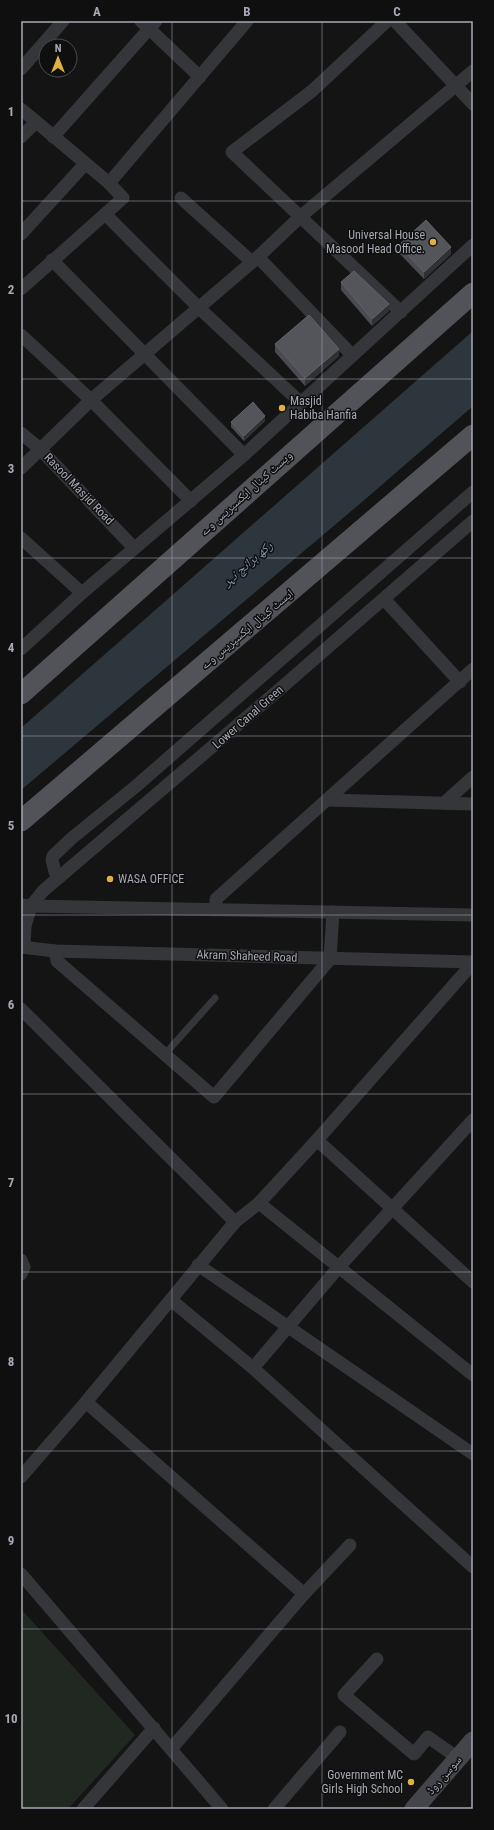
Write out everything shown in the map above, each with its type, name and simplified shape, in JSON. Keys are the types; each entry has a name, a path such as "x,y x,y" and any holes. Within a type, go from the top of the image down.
{"main road":[{"name":"ویسٹ کینال ایکسپریس وے","path":"21,694 473,293"},
{"name":"ایسٹ کینال ایکسپریس وے","path":"26,817 473,435"}],"street":[{"path":"21,69 63,21"},
{"path":"109,183 247,21"},
{"path":"387,21 312,90 232,152 401,312"},
{"path":"395,21 473,104"},
{"path":"53,137 149,24 200,78"},
{"path":"21,468 91,400 255,259 300,217 473,71"},
{"path":"21,109 109,183 123,198 21,289"},
{"path":"21,137 36,122"},
{"path":"21,234 85,164"},
{"path":"181,198 255,259 352,355"},
{"path":"105,214 199,308 300,402"},
{"path":"24,641 244,455 300,402 473,246"},
{"path":"52,260 244,455"},
{"path":"21,335 91,400 191,501"},
{"name":"Rasool Masjid Road","path":"21,433 40,449 134,548"},
{"path":"60,877 55,872 52,860 53,856 72,838 135,787 473,492"},
{"name":"Lower Canal Green","path":"22,947 26,905 473,521"},
{"path":"21,538 82,593"},
{"path":"384,599 460,682"},
{"path":"216,910 216,899 329,800 473,669"},
{"path":"444,804 473,777"},
{"path":"329,800 473,804"},
{"path":"26,905 473,915"},
{"path":"55,951 57,961 214,1098 330,959 333,912"},
{"name":"Akram Shaheed Road","path":"22,947 55,951 473,962"},
{"path":"21,1477 86,1402 235,1222 259,1203 317,1140 473,962"},
{"path":"21,1009 235,1222"},
{"path":"253,1368 287,1326 338,1268 473,1120"},
{"path":"317,1140 473,1281"},
{"path":"259,1203 473,1375"},
{"path":"21,1260 24,1267 21,1274"},
{"path":"198,1265 473,1454"},
{"path":"170,1300 253,1368 473,1567"},
{"path":"86,1402 304,1594"},
{"path":"172,1748 304,1594 350,1545"},
{"path":"23,1580 172,1748 205,1791 222,1809"},
{"path":"377,1659 344,1695 414,1754 428,1737 458,1758"},
{"path":"83,1809 154,1728"},
{"path":"274,1809 340,1732"},
{"name":"سوسن روڈ","path":"414,1809 473,1741"}],"lane":[{"path":"164,1055 215,998"}],"shaded area":[{"path":"21,1609 135,1735 68,1809 23,1809 21,1807"}],"water":[{"name":"رکھ برانچ نہر","path":"473,331 473,406 362,502 21,790 21,728"}],"building":[{"path":"426,220 451,247 424,272 399,245"},
{"path":"354,271 389,304 372,319 341,282"},
{"path":"309,315 339,349 305,378 275,344"},
{"path":"253,402 265,416 244,436 231,422"}],"place":[{"name":"Universal House Masood Head Office.","path":"433,242"},
{"name":"Masjid Habiba Hanfia","path":"282,408"},
{"name":"WASA OFFICE","path":"110,879"},
{"name":"Government MC Girls High School","path":"411,1782"}]}
